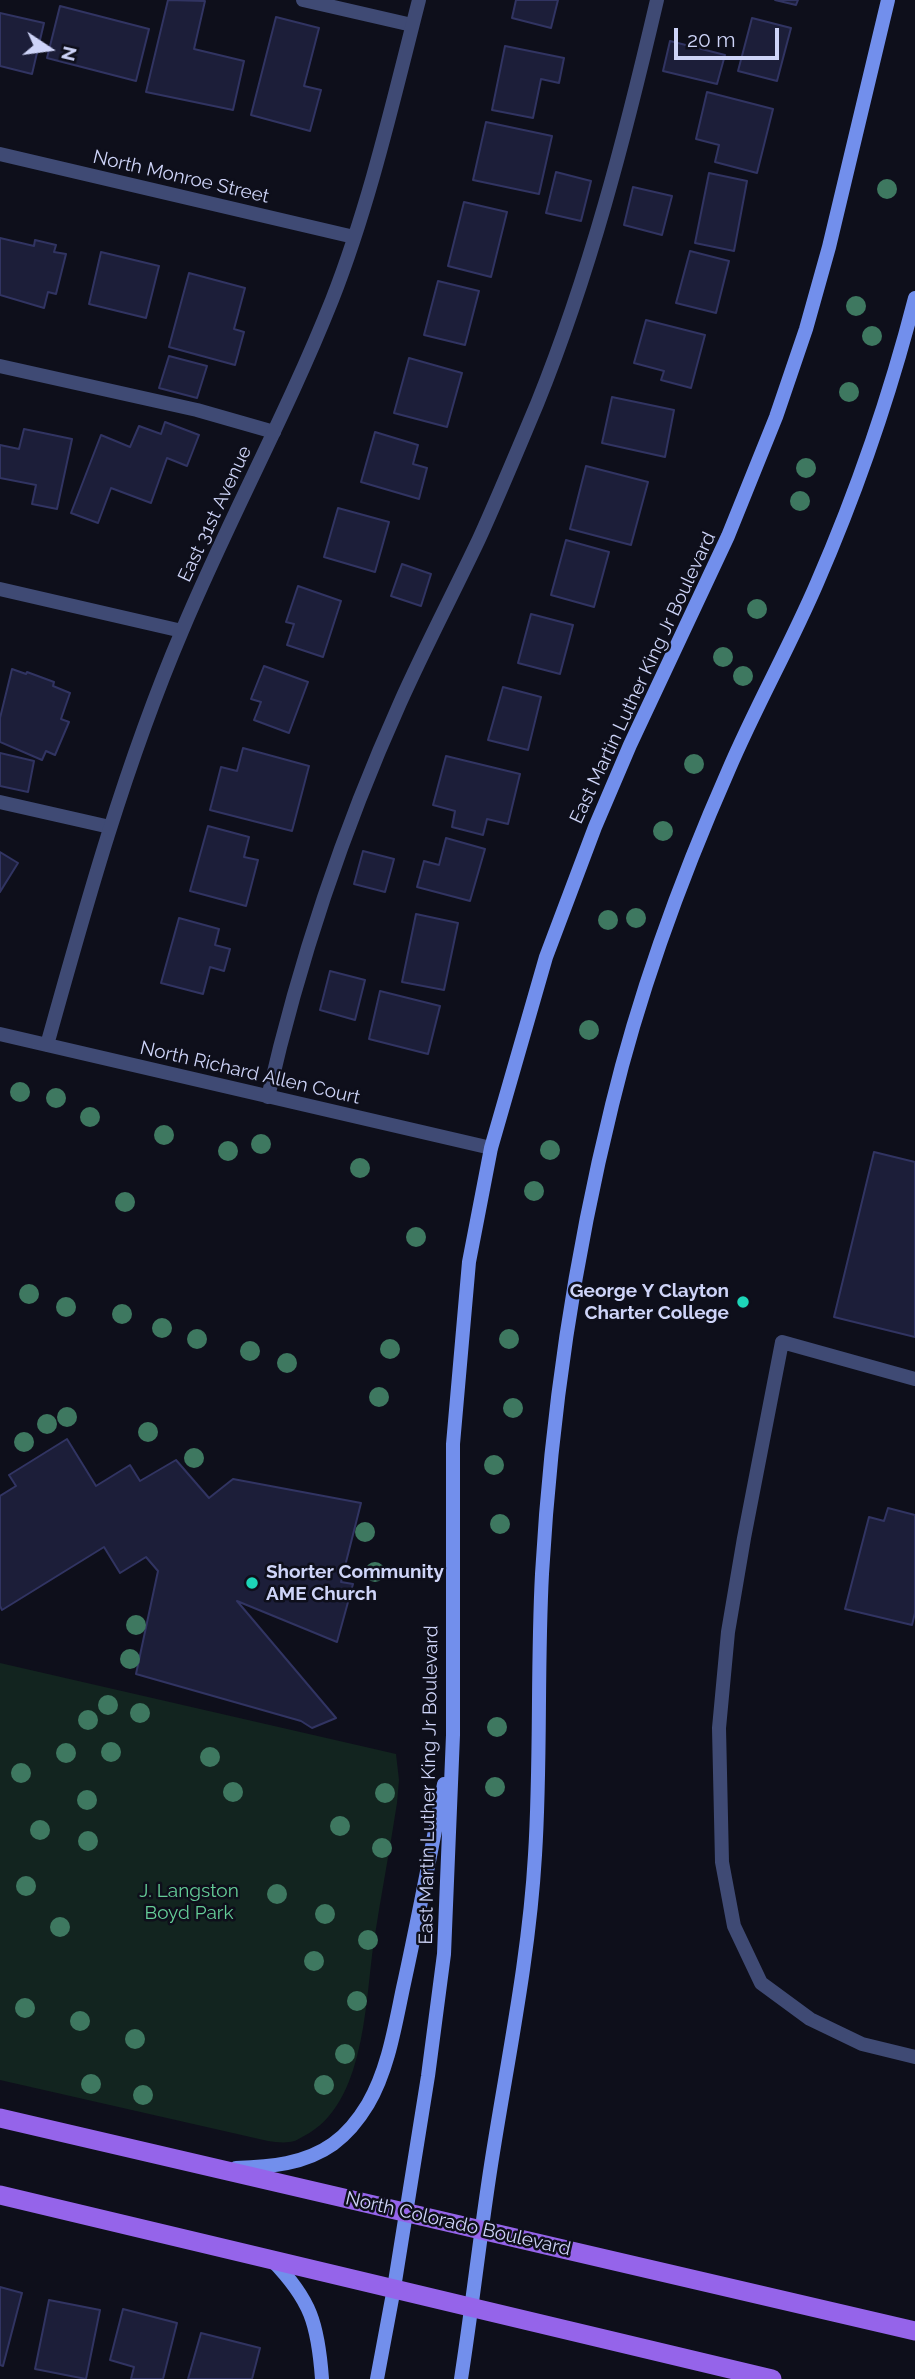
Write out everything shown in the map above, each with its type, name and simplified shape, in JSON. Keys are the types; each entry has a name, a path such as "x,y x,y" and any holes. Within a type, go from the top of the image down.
{"main road":[{"name":"East Martin Luther King Jr Boulevard","path":"377,2379 407,2212 444,1954 453,1735 453,1444 469,1262 491,1148 546,957 595,827 630,745 729,537 776,417 806,328 829,247 888,0"},
{"path":"461,2379 481,2229 523,1972 532,1898 538,1790 542,1576 551,1454 575,1284 611,1109 636,1017 678,890 731,764 791,641 841,526 882,413 915,298"},
{"path":"217,2168 284,2164 306,2158 333,2144 352,2127 368,2105 393,2034 453,1735"},
{"name":"North Colorado Boulevard","path":"0,2118 915,2331"},
{"path":"0,2195 772,2379"},
{"path":"271,2259 293,2281 314,2318 321,2379"}],"street":[{"path":"303,0 412,25"},
{"name":"East 31st Avenue","path":"47,1045 110,827 136,749 182,631 301,377 333,297 354,237 394,102 419,0"},
{"path":"268,1097 303,960 355,808 429,638 478,541 510,469 561,342 625,136 657,0"},
{"name":"North Monroe Street","path":"0,154 354,237"},
{"path":"0,366 197,410 274,432"},
{"path":"0,589 182,631"},
{"path":"0,802 110,827"},
{"name":"North Richard Allen Court","path":"0,1034 491,1148"},
{"path":"915,1379 782,1342 728,1632 719,1728 722,1862 734,1926 761,1983 810,2019 862,2044 915,2057"}],"green space":[{"name":"J. Langston Boyd Park","path":"0,1663 396,1754 399,1780 397,1803 359,2049 340,2101 324,2121 304,2136 291,2142 268,2141 0,2080"}],"building":[{"path":"168,0 205,1 194,49 244,61 233,110 146,92"},
{"path":"516,0 558,0 551,28 512,18"},
{"path":"775,0 798,0 796,5"},
{"path":"60,6 149,29 136,81 47,58"},
{"path":"0,13 44,23 32,74 0,66"},
{"path":"276,17 319,28 304,86 321,90 310,131 251,115"},
{"path":"752,18 791,28 777,81 738,71"},
{"path":"670,41 725,55 717,84 663,71"},
{"path":"505,46 564,58 559,83 541,79 533,118 492,110"},
{"path":"707,92 773,109 757,173 715,162 719,145 696,139"},
{"path":"486,122 552,136 539,194 473,180"},
{"path":"556,172 591,181 581,221 546,213"},
{"path":"709,173 747,181 734,251 695,243"},
{"path":"633,187 672,196 662,235 624,225"},
{"path":"464,202 507,212 491,277 448,266"},
{"path":"0,238 34,246 35,240 56,245 54,252 66,254 56,294 48,292 44,308 0,295"},
{"path":"690,251 729,261 716,313 676,303"},
{"path":"101,252 159,266 146,318 89,304"},
{"path":"189,273 245,288 234,329 244,332 235,365 169,347"},
{"path":"438,281 479,291 465,345 424,335"},
{"path":"646,320 705,335 691,388 661,380 664,371 634,363"},
{"path":"169,356 207,366 197,398 159,388"},
{"path":"409,358 462,373 447,427 394,413"},
{"path":"612,397 674,410 665,457 602,443"},
{"path":"165,422 199,435 187,466 167,458 151,503 111,488 98,523 71,513 101,435 130,447 139,426 161,434"},
{"path":"24,429 72,439 57,509 32,504 36,485 0,478 0,445 19,449"},
{"path":"375,432 418,445 413,464 427,468 419,499 361,482"},
{"path":"586,466 648,482 631,545 570,529"},
{"path":"338,508 389,522 375,572 324,557"},
{"path":"566,540 609,552 594,607 551,595"},
{"path":"402,564 431,574 421,606 391,596"},
{"path":"298,586 341,601 323,657 287,645 294,624 286,622"},
{"path":"531,614 573,625 560,674 518,663"},
{"path":"264,666 308,682 289,733 254,720 261,702 251,699"},
{"path":"12,669 54,682 53,686 70,693 61,719 69,722 55,755 46,751 42,760 0,742 0,718"},
{"path":"503,687 541,697 528,750 488,740"},
{"path":"243,748 309,766 292,831 210,810 221,767 237,771"},
{"path":"0,753 34,761 28,792 0,786"},
{"path":"446,756 520,774 508,824 487,819 483,835 452,827 455,811 433,805"},
{"path":"208,826 249,837 244,857 258,860 246,906 190,891"},
{"path":"446,838 485,849 470,901 417,887 424,861 439,865"},
{"path":"363,851 394,859 385,892 354,884"},
{"path":"0,852 18,863 0,892"},
{"path":"416,914 458,923 444,990 402,982"},
{"path":"179,918 219,929 215,945 230,949 224,971 210,967 203,994 161,983"},
{"path":"330,971 365,980 355,1020 320,1010"},
{"path":"380,991 440,1006 428,1054 369,1039"},
{"path":"874,1152 915,1162 915,1337 834,1317"},
{"name":"Shorter Community AME Church","path":"67,1439 96,1486 130,1465 140,1481 176,1460 209,1498 233,1479 361,1503 341,1582 353,1584 337,1642 237,1601 336,1718 312,1728 301,1721 136,1674 158,1571 146,1557 120,1573 104,1547 2,1610 0,1496 16,1486 9,1475"},
{"path":"888,1508 915,1515 915,1613 912,1625 845,1609 869,1517 884,1521"},
{"path":"0,2287 22,2293 3,2366 0,2365"},
{"path":"49,2300 100,2310 86,2379 35,2369"},
{"path":"123,2309 177,2323 163,2379 131,2379 134,2367 110,2360"},
{"path":"201,2333 260,2348 252,2379 188,2379"}],"place":[{"name":"George Y Clayton Charter College","path":"743,1302"},
{"name":"Shorter Community AME Church","path":"252,1583"}]}
